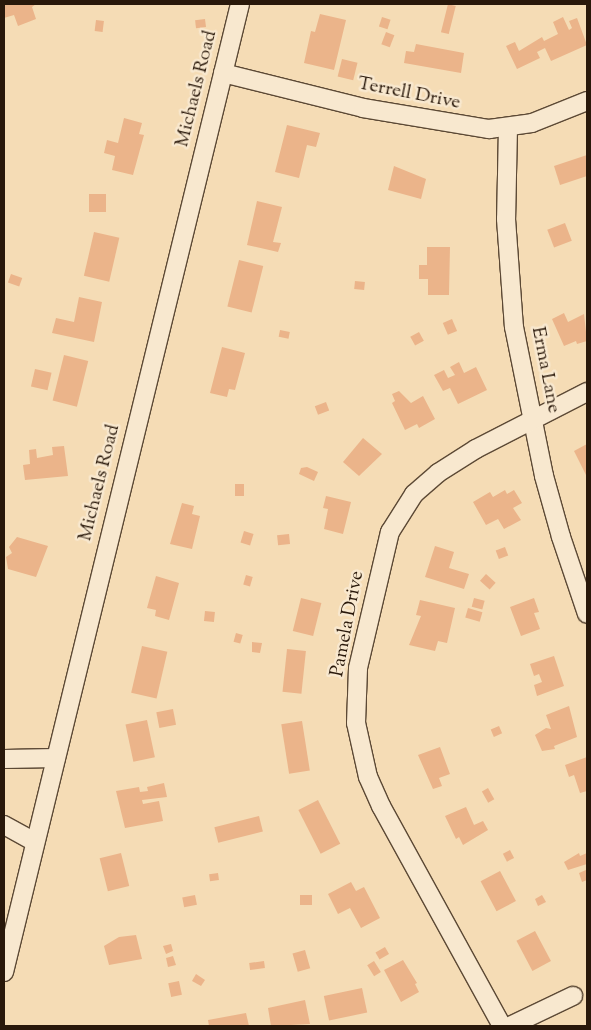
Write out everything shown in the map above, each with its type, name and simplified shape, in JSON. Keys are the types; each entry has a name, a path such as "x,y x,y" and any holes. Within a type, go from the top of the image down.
{"street":[{"name":"Michaels Road","path":"4,972 240,4"},
{"name":"Terrell Drive","path":"223,73 421,120 489,129 532,123 587,102"},
{"name":"Erma Lane","path":"508,127 506,218 509,286 533,419 560,537 587,614"},
{"name":"Pamela Drive","path":"502,1026 390,823 368,777 356,724 358,668 390,532 414,494 438,473 533,419 587,392"},
{"path":"4,759 56,758"},
{"path":"4,825 35,842"},
{"path":"510,1026 573,996"}],"building":[{"path":"4,4 36,4 32,7 36,19 18,26 14,15 4,18"},
{"path":"448,4 456,6 449,34 441,32"},
{"path":"320,14 346,20 334,70 304,63 311,31 315,32"},
{"path":"382,17 391,20 387,29 379,27"},
{"path":"563,17 569,30 572,28 569,21 577,18 587,45 551,61 545,48 537,52 540,58 517,69 506,46 515,42 519,51 542,37 544,41 558,34 553,22"},
{"path":"205,19 206,27 196,28 195,20"},
{"path":"96,20 104,21 103,32 95,31"},
{"path":"386,32 394,35 390,47 381,44"},
{"path":"416,44 464,53 461,73 404,63 406,51 414,52"},
{"path":"342,59 358,63 353,80 338,76"},
{"path":"124,118 142,123 139,134 144,135 133,175 112,170 115,156 104,153 107,140 118,143"},
{"path":"287,125 320,133 316,147 307,145 299,178 275,172"},
{"path":"587,155 587,176 560,185 554,166"},
{"path":"394,166 426,179 421,199 388,190"},
{"path":"89,194 106,194 106,212 89,212"},
{"path":"257,201 282,207 273,242 281,243 278,252 247,245"},
{"path":"565,223 572,241 554,248 547,230"},
{"path":"94,232 119,238 109,282 84,276"},
{"path":"427,247 450,247 449,295 428,295 428,279 419,279 419,265 427,265"},
{"path":"239,260 263,266 252,313 227,307"},
{"path":"11,274 22,278 19,287 8,282"},
{"path":"355,281 365,282 364,290 354,289"},
{"path":"79,297 102,302 94,342 52,333 56,318 74,322"},
{"path":"564,313 568,322 584,314 587,341 577,344 576,341 564,346 552,319"},
{"path":"452,319 457,331 448,335 443,323"},
{"path":"280,330 290,332 288,339 279,337"},
{"path":"419,332 424,341 415,346 410,337"},
{"path":"222,347 245,353 235,390 229,389 227,397 210,393"},
{"path":"64,355 88,361 77,407 53,401"},
{"path":"459,362 464,373 476,367 487,390 458,404 450,388 443,391 434,375 444,370 448,378 455,375 450,367"},
{"path":"35,369 52,373 48,390 31,387"},
{"path":"399,391 411,403 423,396 435,419 419,428 417,424 405,430 392,403 395,401 392,394"},
{"path":"326,402 329,410 318,415 315,406"},
{"path":"363,438 382,454 359,476 343,462"},
{"path":"587,444 587,477 574,451"},
{"path":"64,446 68,476 25,480 23,465 30,464 29,450 36,449 37,458 53,455 52,447"},
{"path":"307,467 318,472 314,481 299,474 301,468"},
{"path":"235,484 244,484 244,496 235,496"},
{"path":"505,490 507,494 514,490 522,503 513,508 521,520 504,529 498,519 486,525 473,502 490,492 493,497"},
{"path":"326,496 351,502 343,534 324,529 328,509 323,508"},
{"path":"182,503 194,506 192,514 200,516 192,549 170,544"},
{"path":"244,531 254,534 250,545 240,542"},
{"path":"289,534 290,544 278,545 277,535"},
{"path":"17,537 48,546 36,577 8,569 6,557 12,553 9,547"},
{"path":"435,546 454,552 449,568 469,574 464,589 425,577"},
{"path":"505,547 508,555 499,559 496,551"},
{"path":"486,574 496,583 490,589 480,581"},
{"path":"246,575 253,577 250,587 243,585"},
{"path":"156,576 179,583 169,620 155,616 156,610 147,608"},
{"path":"301,598 321,603 313,636 293,631"},
{"path":"474,598 485,601 482,610 472,607"},
{"path":"534,598 539,612 534,613 540,629 521,636 510,607"},
{"path":"420,600 455,608 447,643 438,641 435,651 409,645 421,616 416,615"},
{"path":"468,608 482,612 480,622 465,618"},
{"path":"205,611 215,612 214,622 204,621"},
{"path":"236,633 243,635 240,644 234,642"},
{"path":"252,642 262,643 260,653 252,652"},
{"path":"142,646 167,652 157,699 131,693"},
{"path":"287,649 306,651 301,694 283,692"},
{"path":"554,656 564,686 537,696 534,685 542,682 539,674 534,676 530,664"},
{"path":"569,706 577,737 554,746 555,749 542,751 535,735 546,728 551,729 546,715"},
{"path":"173,709 176,725 159,728 156,712"},
{"path":"147,720 155,757 133,762 125,725"},
{"path":"302,721 310,770 289,774 281,724"},
{"path":"499,726 502,733 494,737 491,730"},
{"path":"440,747 450,774 439,778 442,786 433,789 418,755"},
{"path":"587,757 587,791 580,793 574,775 569,777 565,765"},
{"path":"164,783 167,797 142,800 143,804 159,801 163,821 125,828 116,791 139,787 140,792 148,791 147,787"},
{"path":"488,788 494,799 488,803 482,791"},
{"path":"318,800 340,844 321,854 298,810"},
{"path":"466,807 474,825 483,821 488,830 463,845 459,837 456,839 445,816"},
{"path":"259,816 263,832 218,843 214,827"},
{"path":"510,850 514,858 507,862 503,854"},
{"path":"121,853 129,886 108,891 100,858"},
{"path":"579,853 580,856 587,853 587,864 568,870 564,862"},
{"path":"586,870 587,880 582,882 579,873"},
{"path":"500,871 516,901 497,911 481,881"},
{"path":"218,873 219,880 210,881 209,874"},
{"path":"351,882 356,891 364,887 380,918 361,928 350,908 338,914 328,894"},
{"path":"195,895 197,905 184,907 182,897"},
{"path":"300,895 312,895 312,905 300,905"},
{"path":"542,895 546,902 538,906 535,899"},
{"path":"535,931 551,961 532,971 516,941"},
{"path":"136,935 142,959 109,965 104,946 119,937"},
{"path":"171,944 173,951 166,954 163,946"},
{"path":"385,947 389,954 379,959 375,952"},
{"path":"305,950 310,968 298,972 293,954"},
{"path":"173,956 176,965 168,967 166,958"},
{"path":"403,960 417,983 415,984 419,992 401,1002 384,970"},
{"path":"264,961 265,968 250,970 249,963"},
{"path":"374,961 381,972 374,976 367,965"},
{"path":"196,974 205,980 201,986 192,981"},
{"path":"179,981 182,995 171,997 168,983"},
{"path":"362,988 367,1012 329,1021 324,996"},
{"path":"305,1000 310,1024 271,1026 268,1008"},
{"path":"246,1013 249,1026 209,1026 208,1020"}]}
